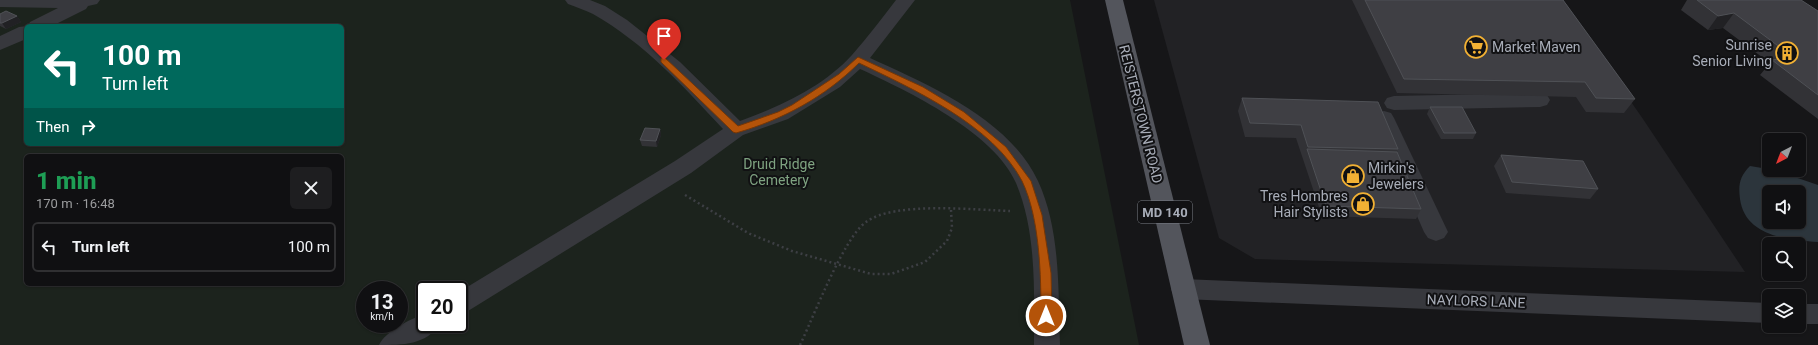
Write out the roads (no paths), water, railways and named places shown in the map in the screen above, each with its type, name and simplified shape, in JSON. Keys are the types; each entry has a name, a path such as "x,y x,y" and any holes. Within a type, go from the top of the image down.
{"main road":[{"name":"REISTERSTOWN ROAD","path":"1114,0 1197,345"}],"street":[{"path":"0,2 56,3 90,0"},
{"path":"41,24 90,0"},
{"path":"574,0 601,12 628,29 676,70 736,130"},
{"path":"468,298 661,180 736,130 781,114 795,107 842,76 858,60 906,0"},
{"path":"0,44 24,32"},
{"path":"858,60 920,89 955,111 1003,149 1026,181 1037,212 1046,273 1047,345"},
{"path":"1436,232 1389,110 1540,100"},
{"name":"NAYLORS LANE","path":"1183,289 1762,313"},
{"path":"1806,314 1818,314"},
{"path":"392,345 416,330"}],"place":[{"name":"Market Maven","path":"1476,47"},
{"name":"Sunrise Senior Living","path":"1787,53"},
{"name":"Mirkin's Jewelers","path":"1353,176"},
{"name":"Tres Hombres Hair Stylists","path":"1363,204"}],"park label":[{"name":"Druid Ridge Cemetery","path":"779,172"}]}
